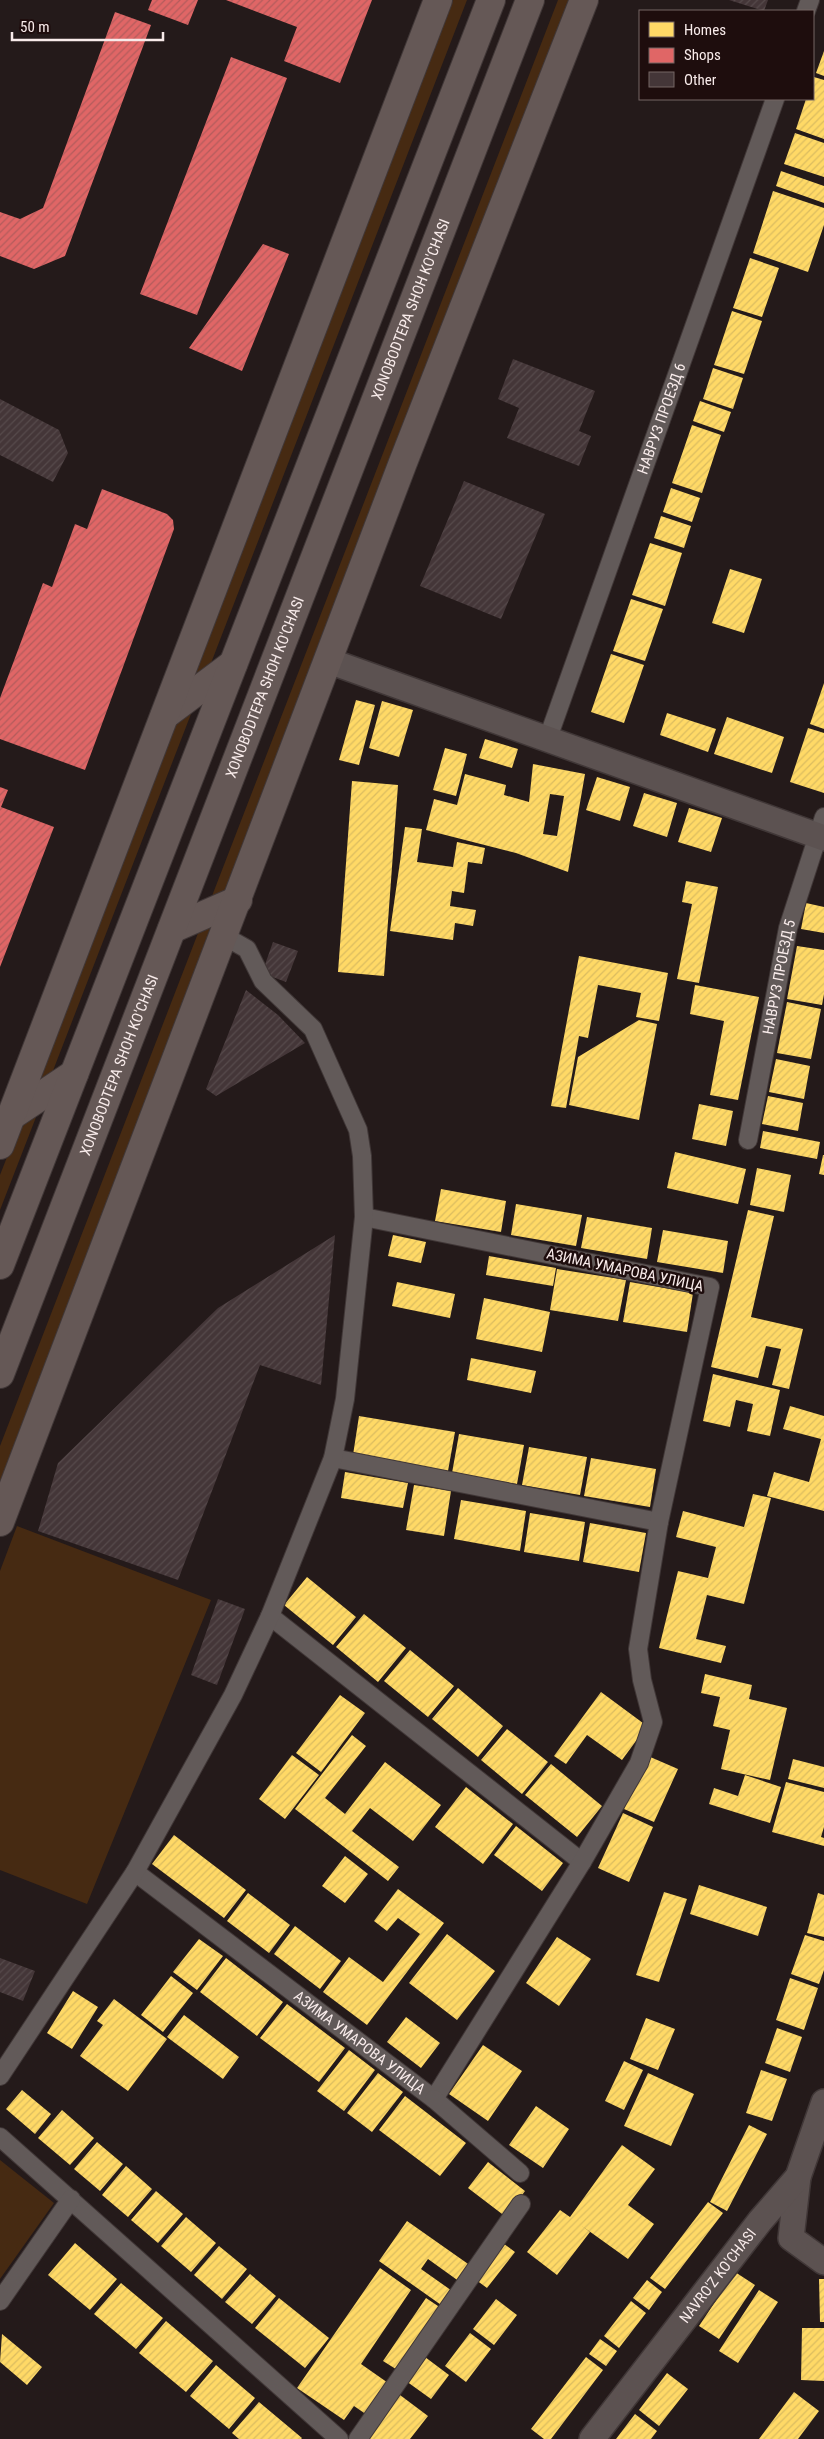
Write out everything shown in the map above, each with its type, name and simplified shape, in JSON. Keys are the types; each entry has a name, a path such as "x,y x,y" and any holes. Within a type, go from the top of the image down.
{"highway":[{"path":"0,1145 438,0"},
{"path":"0,1265 491,0"},
{"name":"XONOBODTEPA SHOH KO'CHASI","path":"0,1374 530,0"},
{"path":"0,1522 406,456 584,0"},
{"path":"372,307 406,321"},
{"path":"165,715 233,664"},
{"path":"172,928 238,900"},
{"path":"11,1116 74,1074"}],"street":[{"name":"НАВРУЗ ПРОЕЗД 6","path":"548,738 775,100"},
{"path":"329,661 548,738 822,830"},
{"name":"НАВРУЗ ПРОЕЗД 5","path":"748,1140 788,928 822,830"},
{"path":"0,2076 136,1872 233,1695 270,1616 333,1458 345,1399 364,1217 362,1156 358,1130 321,1044 313,1030 301,1016 263,981 247,949 224,936"},
{"name":"АЗИМА УМАРОВА УЛИЦА","path":"136,1872 434,2099 582,1862 639,1763 653,1722 642,1680 638,1649 659,1522 710,1287 364,1217"},
{"path":"333,1458 659,1522"},
{"path":"270,1616 582,1862"},
{"path":"434,2099 520,2173"},
{"name":"NAVRO'Z KO'CHASI","path":"592,2439 760,2221 798,2177 824,2102"},
{"path":"0,2137 338,2439"},
{"path":"791,2238 798,2177"},
{"path":"0,2301 71,2199"},
{"path":"358,2439 521,2204"},
{"path":"760,2221 791,2238 824,2262"}],"shaded area":[{"path":"448,0 467,0 206,676 191,681"},
{"path":"558,0 573,0 227,895 212,896"},
{"path":"191,714 49,1081 33,1086 176,718"},
{"path":"217,924 0,1485 0,1446 200,928"},
{"path":"38,1112 0,1210 0,1175 23,1116"},
{"path":"17,1526 211,1600 87,1904 0,1870 0,1571"},
{"path":"0,2160 54,2203 0,2279"}],"building: Homes":[{"path":"824,51 824,76 816,73"},
{"path":"814,77 824,80 824,139 796,129 806,100 814,100"},
{"path":"795,133 824,143 824,177 784,164"},
{"path":"781,171 824,186 824,203 776,186"},
{"path":"773,191 824,208 824,225 808,272 753,253"},
{"path":"750,258 779,268 762,317 733,308"},
{"path":"732,311 762,321 744,374 714,365"},
{"path":"713,368 743,378 733,409 703,399"},
{"path":"700,401 731,412 724,432 693,421"},
{"path":"692,425 721,435 702,493 672,483"},
{"path":"671,488 700,498 692,522 663,512"},
{"path":"661,516 691,526 684,548 654,538"},
{"path":"650,543 682,553 665,606 632,595"},
{"path":"730,569 762,579 744,633 712,623"},
{"path":"631,599 663,609 645,661 613,651"},
{"path":"611,654 644,665 624,723 591,712"},
{"path":"824,683 824,729 810,724"},
{"path":"356,700 375,705 359,765 339,760"},
{"path":"382,701 413,710 399,757 369,748"},
{"path":"667,713 716,729 708,752 660,735"},
{"path":"727,717 784,737 772,773 714,754"},
{"path":"808,728 824,733 824,793 790,782"},
{"path":"485,739 518,749 512,768 479,758"},
{"path":"445,748 467,754 456,796 433,790"},
{"path":"533,764 585,774 568,872 516,853 426,830 434,799 457,805 465,774 506,785 504,795 529,802","holes":["550,794 564,796 557,836 543,834"]},
{"path":"597,777 630,787 620,821 586,810"},
{"path":"352,781 398,785 384,976 338,972"},
{"path":"644,793 677,803 667,837 633,826"},
{"path":"689,808 722,818 711,852 678,842"},
{"path":"405,827 422,829 417,862 453,867 457,842 485,848 482,864 468,862 464,893 452,891 450,906 476,910 473,926 455,923 453,940 390,931"},
{"path":"686,881 718,887 699,983 677,979 692,904 682,902"},
{"path":"806,903 824,907 824,933 801,929"},
{"path":"797,946 824,950 824,994 822,1005 787,999"},
{"path":"579,956 668,973 659,1021 636,1017 641,993 598,985 588,1038 579,1036 566,1108 551,1106"},
{"path":"695,985 759,997 738,1100 710,1095 724,1021 690,1014"},
{"path":"787,1002 821,1009 811,1059 777,1053"},
{"path":"639,1020 657,1024 639,1120 569,1105 578,1057"},
{"path":"776,1059 810,1066 804,1099 769,1092"},
{"path":"768,1096 803,1103 798,1131 762,1124"},
{"path":"699,1104 733,1111 726,1146 692,1139"},
{"path":"763,1131 820,1142 817,1159 760,1148"},
{"path":"675,1152 746,1169 738,1204 667,1188"},
{"path":"824,1155 824,1175 819,1174"},
{"path":"757,1168 791,1175 784,1212 750,1205"},
{"path":"441,1189 506,1201 501,1232 435,1221"},
{"path":"516,1204 582,1215 576,1246 511,1235"},
{"path":"748,1210 774,1216 751,1317 803,1329 789,1389 772,1385 781,1349 766,1346 758,1378 711,1367"},
{"path":"587,1217 652,1228 647,1259 581,1248"},
{"path":"663,1230 728,1241 723,1273 657,1262"},
{"path":"393,1235 426,1242 421,1263 388,1256"},
{"path":"489,1256 556,1268 553,1286 486,1275"},
{"path":"557,1269 626,1280 618,1321 550,1310"},
{"path":"397,1282 455,1294 450,1318 392,1306"},
{"path":"630,1282 693,1293 687,1332 623,1322"},
{"path":"484,1298 550,1312 542,1352 476,1339"},
{"path":"471,1358 536,1371 531,1393 467,1380"},
{"path":"713,1374 780,1390 770,1436 747,1431 753,1404 736,1400 730,1427 703,1421"},
{"path":"790,1406 824,1416 824,1511 767,1496 774,1472 809,1482 821,1439 783,1429"},
{"path":"359,1416 455,1432 448,1471 353,1455"},
{"path":"459,1434 524,1445 517,1484 452,1473"},
{"path":"529,1447 587,1457 580,1495 522,1485"},
{"path":"591,1458 656,1469 650,1507 584,1496"},
{"path":"345,1472 408,1483 403,1508 341,1498"},
{"path":"414,1485 451,1491 444,1536 406,1530"},
{"path":"753,1494 771,1498 744,1604 707,1595 696,1639 726,1646 721,1663 659,1648 678,1571 708,1578 716,1547 676,1537 683,1511 744,1527"},
{"path":"461,1500 526,1511 520,1551 454,1539"},
{"path":"530,1513 585,1522 579,1561 524,1552"},
{"path":"590,1523 646,1533 639,1572 583,1562"},
{"path":"307,1577 356,1617 333,1645 284,1605"},
{"path":"364,1614 406,1648 378,1682 336,1647"},
{"path":"410,1650 454,1686 428,1717 384,1681"},
{"path":"705,1674 752,1685 749,1699 787,1708 770,1780 721,1769 730,1730 713,1726 720,1697 701,1693"},
{"path":"458,1688 503,1726 478,1757 432,1719"},
{"path":"601,1692 647,1726 622,1760 587,1735 566,1764 554,1756"},
{"path":"340,1695 365,1713 321,1772 296,1753"},
{"path":"507,1729 548,1762 522,1794 481,1760"},
{"path":"352,1735 366,1746 325,1798 345,1814 385,1762 441,1805 413,1841 370,1808 352,1831 399,1867 388,1881 295,1809"},
{"path":"292,1755 319,1775 285,1819 259,1799"},
{"path":"648,1756 678,1769 654,1822 624,1809"},
{"path":"793,1759 824,1767 824,1788 788,1779"},
{"path":"551,1764 602,1806 577,1837 525,1795"},
{"path":"745,1775 781,1787 770,1823 709,1804 714,1788 738,1796"},
{"path":"786,1782 824,1792 824,1827 821,1837 824,1838 824,1846 772,1832"},
{"path":"466,1787 513,1824 483,1864 435,1827"},
{"path":"623,1813 653,1827 629,1882 598,1868"},
{"path":"516,1826 563,1863 542,1891 494,1855"},
{"path":"174,1835 246,1890 224,1918 152,1864"},
{"path":"345,1856 368,1874 345,1903 322,1886"},
{"path":"699,1885 767,1907 758,1936 690,1914"},
{"path":"398,1889 444,1923 367,2025 323,1992 349,1957 383,1982 420,1934 398,1918 387,1931 374,1921"},
{"path":"664,1892 687,1899 659,1982 636,1975"},
{"path":"248,1893 290,1925 269,1953 227,1921"},
{"path":"818,1893 824,1895 824,1937 807,1933"},
{"path":"295,1926 341,1961 320,1989 274,1954"},
{"path":"447,1934 495,1971 457,2020 409,1983"},
{"path":"805,1935 824,1941 824,1970 819,1984 791,1974"},
{"path":"557,1937 591,1959 559,2006 526,1983"},
{"path":"199,1939 223,1956 197,1990 173,1972"},
{"path":"226,1958 283,2002 257,2036 200,1992"},
{"path":"171,1976 193,1993 163,2032 141,2015"},
{"path":"790,1978 818,1988 804,2030 776,2020"},
{"path":"73,1991 98,2007 72,2049 47,2033"},
{"path":"114,1999 167,2039 128,2091 80,2056 103,2025 97,2021"},
{"path":"287,2004 345,2048 319,2082 260,2038"},
{"path":"184,2015 239,2057 223,2079 167,2037"},
{"path":"406,2017 440,2043 421,2068 387,2042"},
{"path":"646,2018 675,2029 658,2070 630,2059"},
{"path":"777,2028 802,2037 790,2072 765,2063"},
{"path":"483,2045 522,2071 488,2121 449,2094"},
{"path":"349,2050 375,2070 344,2111 317,2091"},
{"path":"624,2061 643,2070 624,2110 605,2101"},
{"path":"761,2070 787,2079 772,2121 746,2113"},
{"path":"378,2073 403,2092 372,2132 347,2113"},
{"path":"648,2073 694,2094 671,2146 624,2126"},
{"path":"22,2090 51,2114 35,2134 6,2109"},
{"path":"405,2096 466,2143 440,2176 379,2130"},
{"path":"536,2106 569,2129 543,2168 509,2145"},
{"path":"62,2110 94,2138 70,2165 38,2138"},
{"path":"749,2125 767,2134 727,2211 710,2202"},
{"path":"97,2142 123,2164 100,2191 74,2169"},
{"path":"622,2145 655,2169 628,2205 654,2224 628,2259 582,2226 590,2232 557,2275 527,2252 560,2210 570,2217"},
{"path":"488,2162 525,2191 506,2217 468,2188"},
{"path":"126,2166 152,2189 128,2217 102,2195"},
{"path":"156,2191 183,2214 158,2243 131,2220"},
{"path":"708,2202 723,2213 665,2289 650,2278"},
{"path":"186,2217 216,2243 191,2272 161,2246"},
{"path":"407,2221 471,2266 460,2282 428,2259 421,2269 455,2293 444,2307 379,2261"},
{"path":"500,2241 515,2252 487,2288 472,2277"},
{"path":"75,2243 117,2279 90,2310 48,2275"},
{"path":"219,2246 247,2269 222,2299 194,2275"},
{"path":"380,2268 411,2290 361,2364 391,2385 370,2417 354,2406 344,2420 297,2388"},
{"path":"735,2272 755,2285 719,2339 699,2326"},
{"path":"250,2274 276,2296 252,2324 225,2302"},
{"path":"819,2279 824,2279 824,2322 820,2322"},
{"path":"647,2280 662,2292 649,2310 633,2298"},
{"path":"121,2283 163,2318 136,2349 94,2314"},
{"path":"759,2290 778,2302 738,2363 719,2351"},
{"path":"279,2298 329,2338 305,2368 255,2328"},
{"path":"426,2298 441,2308 399,2371 383,2361"},
{"path":"496,2299 517,2315 494,2345 473,2329"},
{"path":"631,2301 646,2313 619,2348 604,2336"},
{"path":"166,2321 213,2361 186,2392 139,2353"},
{"path":"802,2328 824,2328 824,2381 801,2380"},
{"path":"470,2333 491,2349 466,2382 445,2366"},
{"path":"2,2334 42,2367 27,2385 0,2362"},
{"path":"600,2339 617,2351 606,2366 589,2354"},
{"path":"425,2357 449,2375 431,2399 406,2381"},
{"path":"586,2357 603,2370 551,2439 544,2439 531,2429"},
{"path":"216,2365 255,2398 229,2429 190,2396"},
{"path":"667,2373 688,2389 659,2426 639,2410"},
{"path":"794,2392 819,2411 798,2439 759,2439"},
{"path":"400,2395 428,2416 410,2439 366,2439"},
{"path":"259,2402 302,2438 239,2439 232,2433"},
{"path":"635,2414 657,2431 651,2439 616,2439"}],"building: Shops":[{"path":"152,0 198,0 188,25 148,10"},
{"path":"226,0 372,0 340,83 284,61 297,27"},
{"path":"115,12 151,25 65,256 34,269 0,256 0,212 20,219 43,208"},
{"path":"231,57 287,78 197,315 140,294"},
{"path":"263,244 289,254 242,371 189,348"},
{"path":"102,489 167,514 173,520 174,529 85,770 0,739 0,698 43,583 52,587 75,524 87,529"},
{"path":"0,787 8,790 1,807 54,827 0,967"}],"building: Other":[{"path":"729,0 768,0 764,10"},
{"path":"513,359 595,391 579,431 591,436 579,466 507,438 519,408 498,399"},
{"path":"0,399 59,430 68,453 53,482 0,455"},
{"path":"464,481 545,514 501,619 420,586"},
{"path":"273,942 298,951 286,982 262,973"},
{"path":"246,990 278,1015 305,1043 216,1096 206,1089"},
{"path":"335,1235 321,1385 260,1365 178,1580 38,1531 58,1463 218,1308"},
{"path":"218,1599 245,1609 217,1685 191,1675"},
{"path":"0,1958 35,1971 23,2001 0,1992"}]}
